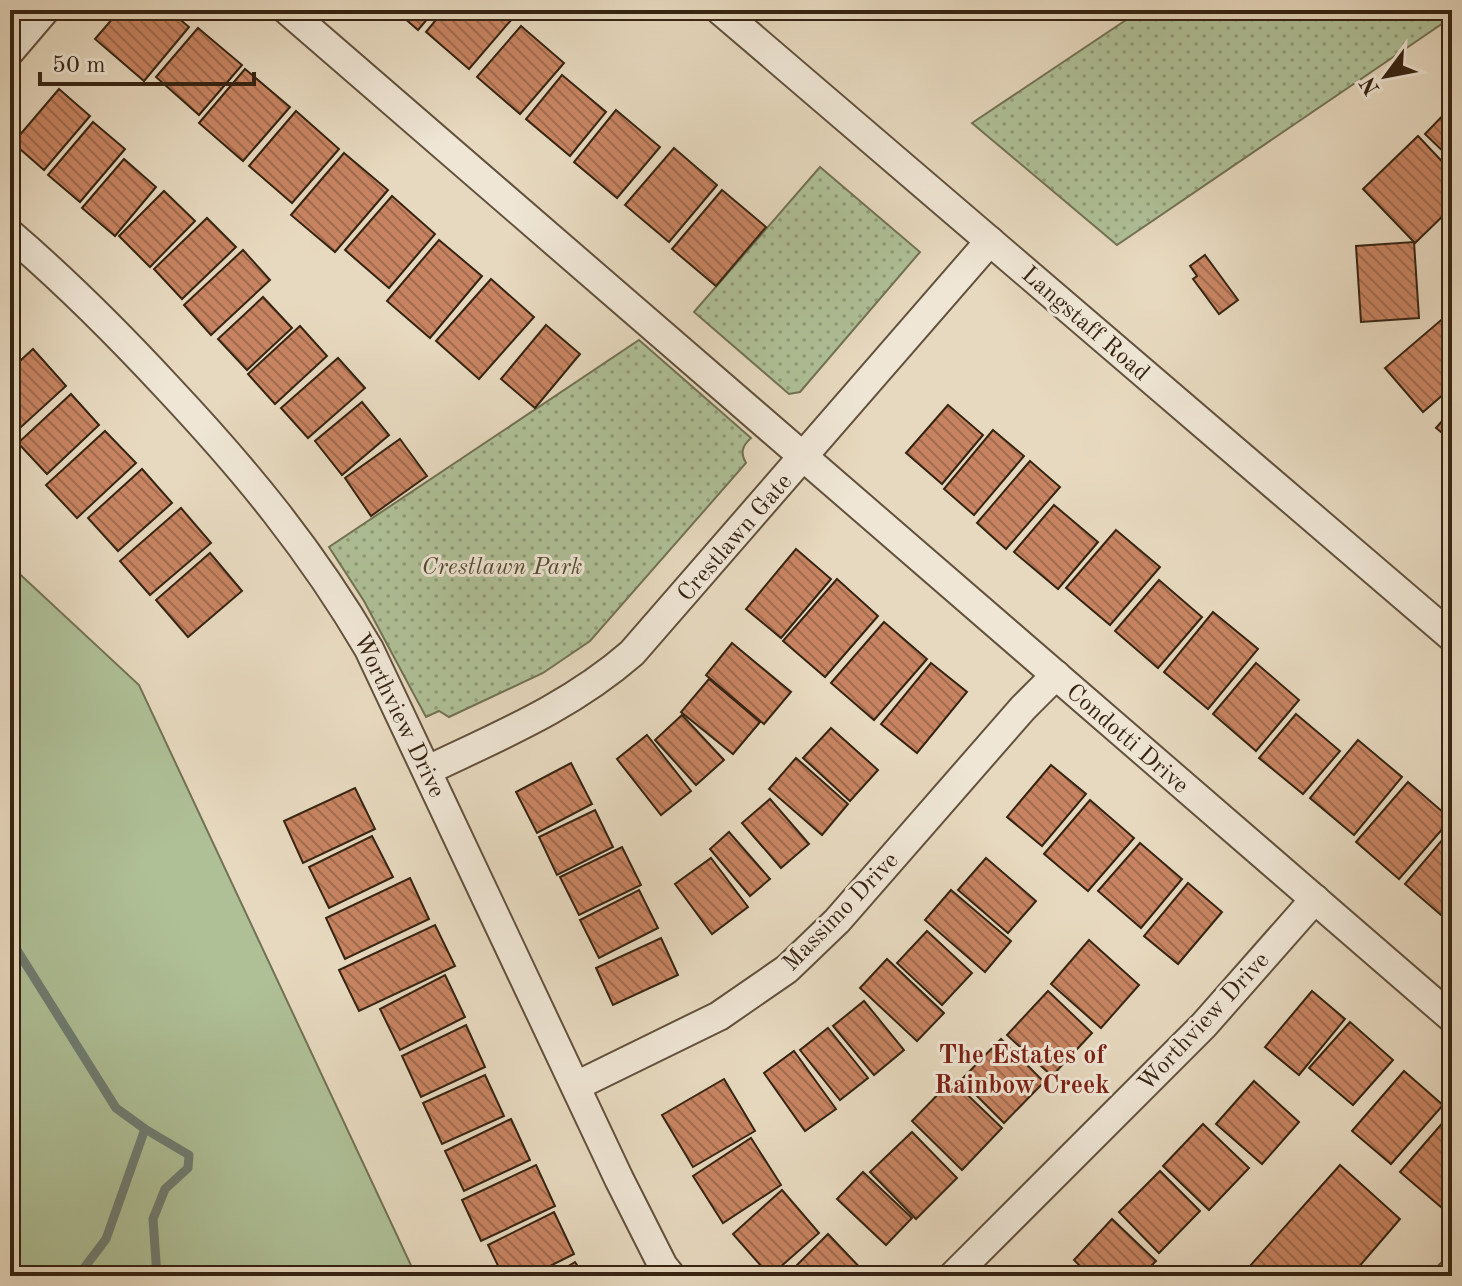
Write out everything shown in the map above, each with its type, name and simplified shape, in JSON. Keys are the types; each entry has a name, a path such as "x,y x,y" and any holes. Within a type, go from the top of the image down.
{"street":[{"path":"10,51 45,10"},
{"path":"287,10 803,458"},
{"name":"Langstaff Road","path":"720,10 1452,637"},
{"name":"Worthview Drive","path":"10,234 56,273 127,344 247,474 335,590 369,649 644,1230 671,1276"},
{"name":"Crestlawn Gate","path":"428,770 537,719 602,680 632,653 990,241"},
{"name":"Condotti Drive","path":"803,458 1452,1018"},
{"name":"Massimo Drive","path":"576,1086 719,1016 787,969 837,921 1023,708 1056,675"},
{"name":"Worthview Drive","path":"953,1276 1204,1025 1315,899"}],"green space":[{"path":"1141,10 1452,10 1452,17 1117,245 972,123"},
{"path":"820,167 920,252 800,392 789,394 694,312"},
{"name":"Crestlawn Park","path":"639,340 751,438 743,450 746,463 590,641 543,673 449,717 439,711 426,717 364,601 329,547"},
{"path":"10,565 139,685 416,1276 10,1276"}],"building":[{"path":"120,10 169,10 189,27 144,81 95,39"},
{"path":"395,10 435,10 418,30"},
{"path":"444,10 518,12 469,69 426,32"},
{"path":"521,26 564,63 520,114 477,77"},
{"path":"198,28 242,65 199,115 156,77"},
{"path":"245,69 290,107 243,161 199,123"},
{"path":"562,75 606,112 570,156 526,119"},
{"path":"59,89 90,116 44,170 13,143"},
{"path":"1452,106 1452,160 1425,134"},
{"path":"616,110 660,147 617,198 574,162"},
{"path":"296,111 339,149 292,203 249,166"},
{"path":"93,122 125,149 80,202 48,175"},
{"path":"1418,136 1452,172 1452,207 1415,243 1363,189"},
{"path":"674,148 717,185 669,242 625,205"},
{"path":"344,153 388,190 335,252 291,215"},
{"path":"124,159 156,187 115,236 82,208"},
{"path":"722,190 766,227 716,286 672,249"},
{"path":"164,191 195,221 150,267 119,236"},
{"path":"392,196 435,234 389,288 345,250"},
{"path":"207,218 236,247 182,299 154,269"},
{"path":"439,240 482,276 430,338 387,301"},
{"path":"1414,242 1419,318 1361,322 1356,246"},
{"path":"243,250 270,280 211,335 184,305"},
{"path":"1205,255 1238,300 1219,314 1193,279 1197,276 1190,266"},
{"path":"491,279 534,317 479,379 436,341"},
{"path":"263,297 292,328 247,370 218,339"},
{"path":"1447,315 1452,320 1452,387 1423,412 1385,368"},
{"path":"546,325 580,354 535,408 501,379"},
{"path":"300,326 327,356 275,404 248,374"},
{"path":"33,349 66,386 10,437 10,370"},
{"path":"338,358 365,388 308,438 281,408"},
{"path":"71,394 99,425 47,474 18,443"},
{"path":"362,402 389,435 342,475 315,441"},
{"path":"948,405 983,435 942,484 906,453"},
{"path":"1452,410 1452,441 1436,428"},
{"path":"993,430 1024,456 974,515 944,489"},
{"path":"105,431 136,463 77,518 46,485"},
{"path":"400,439 427,476 371,516 345,478"},
{"path":"1030,461 1060,487 1006,549 977,523"},
{"path":"142,469 172,503 118,551 88,518"},
{"path":"1054,505 1098,542 1058,589 1014,552"},
{"path":"181,508 211,543 150,595 120,561"},
{"path":"1116,530 1160,567 1110,625 1066,588"},
{"path":"796,549 831,579 781,638 746,609"},
{"path":"210,553 242,591 188,637 156,600"},
{"path":"837,579 878,616 825,677 783,641"},
{"path":"1159,580 1202,617 1158,668 1115,631"},
{"path":"1213,612 1258,649 1208,709 1164,672"},
{"path":"884,622 927,659 874,720 831,683"},
{"path":"732,643 791,692 764,724 706,675"},
{"path":"931,663 967,692 917,753 881,724"},
{"path":"1256,663 1299,700 1256,751 1213,714"},
{"path":"709,679 760,722 733,754 681,712"},
{"path":"1296,714 1340,751 1303,794 1259,758"},
{"path":"682,715 724,760 696,785 655,740"},
{"path":"831,728 878,770 850,801 803,758"},
{"path":"647,735 691,791 661,815 617,759"},
{"path":"1358,740 1402,777 1354,835 1310,798"},
{"path":"796,758 848,804 822,835 769,789"},
{"path":"571,763 592,804 537,833 516,792"},
{"path":"1051,765 1086,794 1042,846 1007,817"},
{"path":"1408,782 1451,819 1399,879 1356,842"},
{"path":"355,788 375,829 303,863 284,821"},
{"path":"770,799 809,844 781,868 742,823"},
{"path":"1090,800 1134,838 1088,891 1044,854"},
{"path":"595,810 613,847 557,875 539,837"},
{"path":"729,832 770,879 750,896 710,849"},
{"path":"1448,833 1452,836 1452,916 1448,921 1405,884"},
{"path":"372,836 393,877 329,908 309,867"},
{"path":"1140,843 1182,879 1141,928 1098,891"},
{"path":"622,847 641,885 579,915 560,877"},
{"path":"711,858 748,907 712,934 675,884"},
{"path":"986,858 1036,901 1008,933 958,890"},
{"path":"410,878 429,919 345,959 326,918"},
{"path":"1188,883 1222,912 1178,964 1144,936"},
{"path":"639,890 658,928 599,958 580,920"},
{"path":"951,890 1011,941 985,972 925,920"},
{"path":"435,925 455,966 359,1011 339,970"},
{"path":"927,931 972,973 942,1005 897,963"},
{"path":"661,938 678,975 613,1005 596,968"},
{"path":"1089,940 1139,985 1101,1028 1051,984"},
{"path":"887,959 944,1013 917,1041 860,988"},
{"path":"445,975 465,1017 400,1050 380,1009"},
{"path":"1048,991 1092,1033 1052,1076 1007,1035"},
{"path":"1312,991 1345,1019 1299,1075 1265,1047"},
{"path":"864,1001 904,1050 874,1075 833,1026"},
{"path":"1350,1022 1393,1060 1353,1105 1309,1068"},
{"path":"466,1025 485,1067 421,1097 402,1056"},
{"path":"828,1028 868,1078 840,1100 800,1050"},
{"path":"1001,1039 1044,1082 1004,1123 961,1080"},
{"path":"794,1051 836,1109 805,1131 764,1073"},
{"path":"1404,1071 1443,1105 1391,1164 1352,1131"},
{"path":"485,1075 504,1116 442,1144 423,1103"},
{"path":"724,1079 755,1131 693,1167 662,1115"},
{"path":"952,1080 1002,1128 962,1170 912,1121"},
{"path":"1254,1081 1299,1122 1262,1164 1216,1124"},
{"path":"1452,1112 1452,1195 1441,1207 1400,1172"},
{"path":"511,1119 530,1160 464,1191 445,1151"},
{"path":"1203,1124 1249,1168 1209,1210 1163,1166"},
{"path":"912,1132 957,1178 916,1219 870,1172"},
{"path":"751,1138 781,1185 723,1223 693,1176"},
{"path":"536,1165 555,1206 481,1241 462,1200"},
{"path":"1340,1165 1400,1219 1351,1276 1241,1276"},
{"path":"1160,1171 1200,1211 1159,1253 1119,1212"},
{"path":"863,1172 912,1218 886,1245 837,1199"},
{"path":"782,1190 819,1233 770,1276 733,1234"},
{"path":"554,1212 574,1254 530,1276 503,1276 488,1245"},
{"path":"1112,1219 1156,1261 1141,1276 1090,1276 1074,1260"},
{"path":"828,1234 868,1276 786,1276"},
{"path":"575,1262 584,1276 552,1276"}],"waterway":[{"path":"10,939 116,1108 189,1155 188,1168 165,1189 153,1219 157,1276"},
{"path":"78,1276 106,1239 145,1129"}],"district":[{"name":"The Estates of Rainbow Creek","path":"1022,1069"}]}
